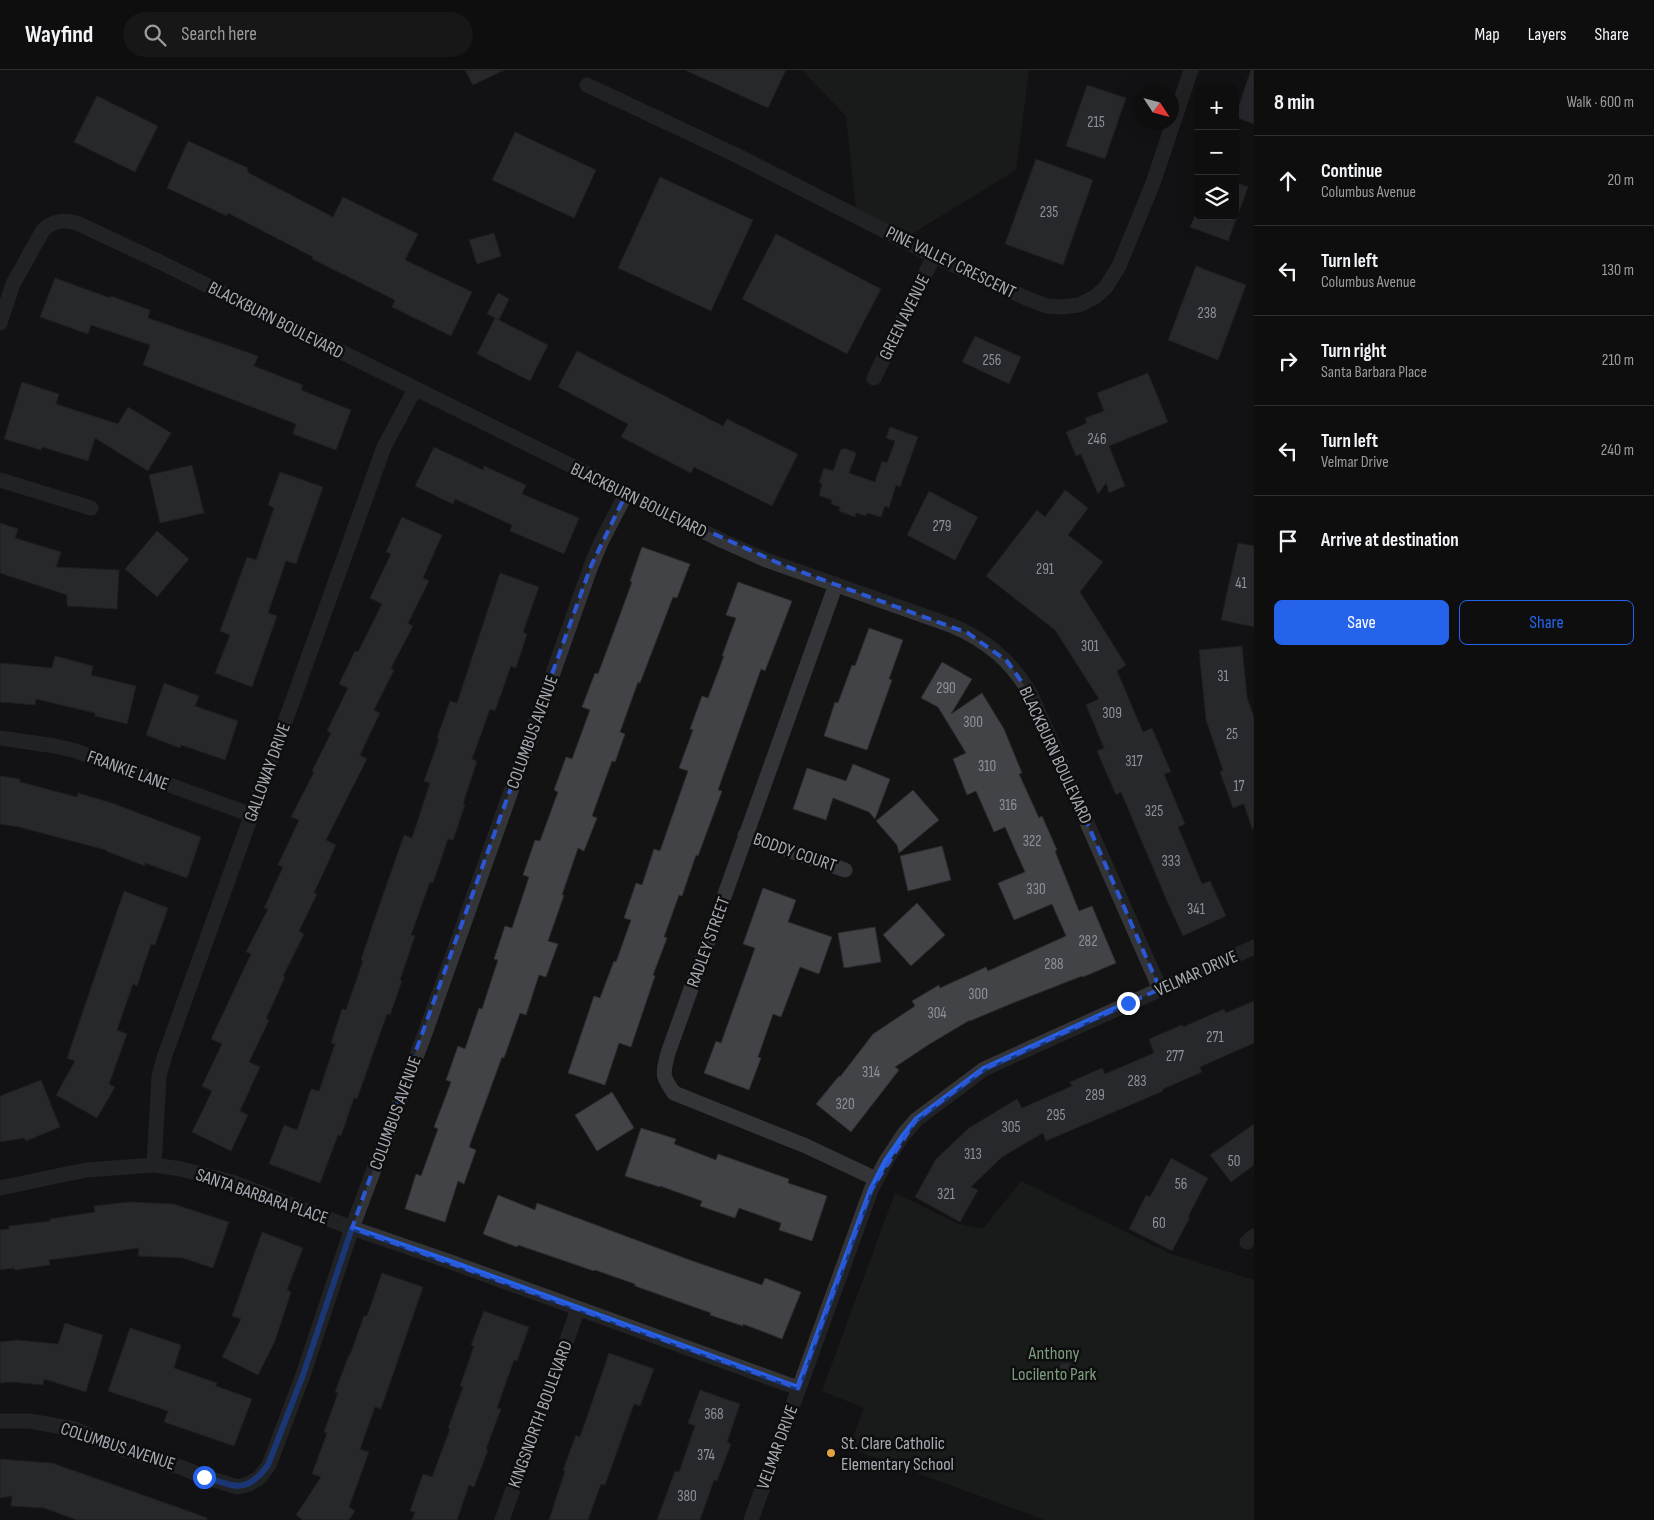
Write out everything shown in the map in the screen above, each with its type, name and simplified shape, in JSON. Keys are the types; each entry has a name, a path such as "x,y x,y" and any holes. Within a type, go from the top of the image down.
{"street":[{"name":"PINE VALLEY CRESCENT","path":"587,85 736,156 934,256 1047,306 1061,307 1079,305 1094,297 1106,288 1119,266 1153,184 1191,70"},
{"name":"BLACKBURN BOULEVARD","path":"0,323 12,284 37,238 43,230 53,223 64,220 71,221 160,262 626,494 750,553 968,632 995,650 1007,661 1031,695 1160,989"},
{"name":"GREEN AVENUE","path":"874,378 934,256"},
{"name":"GALLOWAY DRIVE","path":"154,1165 157,1096 159,1076 163,1062 384,447 415,389"},
{"path":"0,480 91,508"},
{"name":"COLUMBUS AVENUE","path":"0,1421 30,1421 74,1429 122,1449 238,1487 249,1484 259,1478 268,1465 303,1375 352,1228 428,1024 591,566 626,494"},
{"name":"RADLEY STREET","path":"836,584 668,1053 663,1074 674,1093 806,1146 876,1179"},
{"name":"FRANKIE LANE","path":"0,738 76,751 252,815"},
{"name":"BODDY COURT","path":"745,835 845,870"},
{"name":"VELMAR DRIVE","path":"751,1520 861,1214 876,1179 900,1140 916,1120 984,1069 1254,947"},
{"name":"SANTA BARBARA PLACE","path":"0,1188 86,1170 154,1165 181,1169 232,1182 352,1228 798,1388"},
{"name":"KINGSNORTH BOULEVARD","path":"502,1520 578,1309"}],"highlighted area":[{"path":"626,494 785,566 968,633 1007,661 1031,695 1160,989 984,1069 916,1120 871,1190 798,1388 352,1228 591,566"}],"green space":[{"path":"802,70 1029,70 1016,170 910,235 857,220 846,116"},
{"name":"Anthony Locilento Park","path":"1021,1181 1171,1254 1254,1280 1254,1520 1045,1520 849,1448 864,1408 822,1391 895,1193 959,1224 983,1229"}],"building":[{"path":"465,70 504,70 473,85"},
{"path":"685,70 786,70 768,108"},
{"path":"1251,70 1254,70 1254,124 1239,118 1239,105"},
{"path":"1087,85 1126,98 1105,159 1066,146"},
{"path":"97,96 158,126 135,172 74,142"},
{"path":"515,132 596,170 574,218 492,180"},
{"path":"188,141 248,168 247,172 333,217 343,197 418,234 405,260 472,292 451,336 392,307 395,300 312,259 313,257 228,213 227,216 167,188"},
{"path":"1036,159 1093,180 1063,265 1005,244"},
{"path":"660,177 753,220 711,311 618,268"},
{"path":"1239,184 1248,187 1239,211"},
{"path":"1194,218 1194,220 1236,220 1228,241 1190,227"},
{"path":"494,233 501,256 477,264 469,240"},
{"path":"776,234 881,289 847,354 742,299"},
{"path":"1196,266 1246,285 1218,360 1168,340"},
{"path":"55,278 150,310 148,318 258,356 254,366 303,385 301,390 351,410 336,450 293,434 296,424 143,365 150,345 91,325 88,334 40,317"},
{"path":"498,293 509,299 499,320 487,314"},
{"path":"495,318 548,345 530,381 477,354"},
{"path":"975,336 1021,357 1009,384 962,362"},
{"path":"577,351 723,426 727,419 798,454 772,506 694,467 691,473 621,437 628,424 558,387"},
{"path":"1148,373 1168,422 1109,446 1125,486 1109,493 1106,483 1098,494 1081,454 1076,456 1066,432 1087,423 1085,418 1104,411 1097,393"},
{"path":"22,382 59,394 56,404 118,424 128,407 171,433 148,471 95,438 88,461 42,447 41,450 4,439"},
{"path":"890,427 918,437 900,487 896,485 889,508 885,506 881,517 867,513 866,516 856,513 855,517 839,511 840,507 831,504 832,500 819,495 822,484 819,482 824,468 833,471 843,448 856,454 849,473 875,482 882,461 887,463 895,441 886,438"},
{"path":"434,447 483,470 484,466 526,485 522,494 579,518 564,554 510,531 512,525 455,499 453,504 415,486"},
{"path":"192,465 204,513 160,523 149,475"},
{"path":"280,472 323,487 296,564 286,561 268,613 277,616 252,687 215,673 230,635 220,631 247,557 256,560 274,508 268,505"},
{"path":"1065,490 1088,508 1068,535 1103,562 1080,592 1126,665 1117,671 1143,732 1152,728 1171,772 1164,774 1185,824 1178,827 1202,884 1210,881 1226,916 1183,936 1121,792 1116,795 1097,751 1104,748 1086,705 1099,699 1055,630 986,576 1037,510 1045,517"},
{"path":"929,491 978,517 955,560 907,535"},
{"path":"402,517 442,535 423,578 429,581 408,623 413,626 391,668 394,670 374,710 380,713 360,755 367,759 326,840 336,845 314,893 317,894 299,931 304,934 283,976 285,977 266,1019 269,1020 249,1062 260,1067 240,1111 248,1115 231,1151 192,1132 212,1091 202,1086 222,1044 211,1039 251,954 246,952 268,909 264,908 283,867 278,865 299,820 291,817 314,772 312,771 331,733 327,731 348,688 339,684 355,651 358,652 382,604 370,598 391,554 386,552"},
{"path":"0,523 18,529 15,538 61,552 56,567 119,570 117,609 67,606 67,595 0,573"},
{"path":"157,531 189,559 157,597 125,569"},
{"path":"1238,543 1254,546 1254,627 1221,620"},
{"path":"642,547 690,564 677,598 673,597 640,683 638,682 620,732 625,734 615,762 612,761 592,816 597,818 584,851 578,848 548,941 558,944 546,977 539,975 526,1015 520,1013 469,1147 476,1150 464,1184 458,1181 445,1222 405,1209 416,1174 421,1176 438,1129 434,1127 451,1082 446,1080 458,1046 465,1049 479,1008 482,1009 498,960 494,959 505,926 512,928 529,877 523,875 535,840 540,841 558,792 554,790 566,757 572,759 590,710 582,707 595,673 598,674 632,582 630,581"},
{"path":"500,573 539,587 523,632 527,634 516,668 511,666 495,711 490,709 472,759 477,761 453,840 448,839 433,883 430,882 411,935 415,936 390,1015 387,1014 357,1099 354,1098 341,1136 338,1135 320,1183 269,1164 284,1125 297,1130 311,1089 319,1091 335,1044 331,1043 342,1009 346,1010 404,835 412,838 430,783 424,781 439,739 437,738 450,701 457,703"},
{"path":"738,582 792,601 765,671 761,669 718,790 722,791 698,856 696,855 682,896 679,895 664,937 667,938 653,975 655,976 631,1047 619,1043 605,1085 568,1073 594,996 600,998 614,961 616,962 631,920 624,918 636,883 642,885 654,849 660,851 688,771 679,768 693,730 690,729 702,696 708,698 724,656 722,656 736,618 726,615"},
{"path":"869,628 903,640 889,679 892,680 867,750 824,736 835,702 838,703 852,665 855,666"},
{"path":"1242,646 1247,697 1254,718 1254,828 1252,829 1244,804 1233,808 1220,772 1223,770 1206,720 1199,650"},
{"path":"55,656 93,666 91,675 136,686 127,724 95,716 95,713 36,699 35,705 0,702 0,663 52,668"},
{"path":"942,662 972,679 951,714 982,693 1004,729 1022,773 1019,774 1039,818 1042,816 1057,850 1055,851 1079,911 1092,906 1116,963 970,1020 928,1045 895,1067 899,1070 851,1132 816,1104 840,1077 873,1034 915,1006 912,1001 939,985 940,988 986,967 988,971 1066,936 1052,904 1014,920 998,883 1025,872 1005,827 994,832 976,791 967,795 953,759 966,753 938,707 921,698"},
{"path":"164,683 199,696 195,706 238,721 225,760 181,745 180,748 146,735"},
{"path":"853,764 890,779 875,819 869,812 833,798 826,820 793,809 807,768 846,781"},
{"path":"0,776 20,779 20,782 77,797 78,793 112,803 201,837 187,878 145,863 145,866 106,850 19,827 0,824"},
{"path":"913,790 939,820 899,853 897,845 876,821"},
{"path":"942,846 951,880 908,891 900,856"},
{"path":"763,888 796,900 788,922 832,937 819,974 800,967 781,1017 773,1014 758,1057 761,1058 749,1090 704,1073 716,1041 721,1043 755,948 743,944"},
{"path":"124,891 168,908 155,945 151,944 137,986 133,984 117,1030 127,1034 109,1084 115,1087 97,1118 56,1095 75,1061 67,1058"},
{"path":"917,903 945,935 911,966 883,935"},
{"path":"875,927 881,962 844,968 838,933"},
{"path":"1254,1001 1254,1043 1200,1067 1202,1072 1163,1089 1163,1091 1046,1141 1043,1133 1002,1157 971,1187 978,1190 960,1222 915,1197 936,1159 969,1128 1017,1099 1022,1108 1072,1086 1070,1082 1102,1068 1105,1074 1154,1053 1149,1039 1224,1009 1226,1013"},
{"path":"41,1080 60,1127 26,1141 24,1138 0,1142 0,1096"},
{"path":"612,1092 634,1128 597,1151 575,1115"},
{"path":"1254,1124 1254,1165 1231,1182 1210,1155"},
{"path":"641,1128 676,1139 674,1144 716,1160 718,1154 789,1179 788,1183 827,1196 812,1241 779,1230 781,1223 739,1208 735,1218 700,1206 702,1201 625,1176"},
{"path":"1171,1158 1208,1178 1172,1251 1129,1229 1146,1195 1150,1197"},
{"path":"498,1195 535,1210 537,1203 762,1285 765,1278 801,1292 782,1339 743,1324 743,1326 710,1315 711,1313 635,1286 635,1284 518,1245 517,1247 483,1234"},
{"path":"129,1202 173,1204 229,1222 213,1268 183,1258 138,1256 139,1248 49,1260 50,1265 0,1270 0,1230 9,1229 9,1226 50,1221 50,1219 95,1212 94,1206"},
{"path":"262,1232 303,1248 287,1290 291,1292 275,1341 258,1375 222,1357 241,1319 232,1316"},
{"path":"382,1273 423,1287 381,1409 375,1407 360,1449 369,1452 349,1507 355,1511 349,1520 303,1520 296,1515 321,1477 312,1474 327,1433 324,1432 338,1393 335,1392 364,1316 367,1316"},
{"path":"484,1311 529,1327 517,1361 514,1360 497,1408 501,1409 486,1449 488,1450 474,1487 469,1485 457,1520 412,1520 415,1512 410,1511 423,1474 432,1477 450,1429 448,1428 463,1387 460,1386 474,1346 471,1345"},
{"path":"65,1323 103,1335 86,1392 44,1379 43,1385 12,1382 0,1383 0,1342 17,1340 58,1344"},
{"path":"130,1328 181,1345 174,1368 217,1383 216,1386 252,1399 234,1446 164,1422 168,1411 108,1391"},
{"path":"609,1353 654,1369 640,1406 634,1404 605,1485 601,1484 588,1520 549,1520 565,1471 563,1470 576,1435 580,1437"},
{"path":"1062,1363 1070,1363 1073,1371 1069,1377 1061,1377 1057,1370"},
{"path":"700,1390 740,1404 727,1442 731,1444 717,1481 714,1480 700,1520 657,1520 675,1471 679,1472 695,1426 688,1423"},
{"path":"0,1459 52,1463 207,1518 207,1520 77,1520 44,1508 11,1506 12,1496 0,1498"}],"place":[{"name":"St. Clare Catholic Elementary School","path":"831,1453"}],"route":[{"path":"204,1477 238,1487 249,1484 259,1478 268,1465 303,1375 352,1228 798,1388 871,1190 886,1161 916,1120 984,1069 1128,1003"}]}
